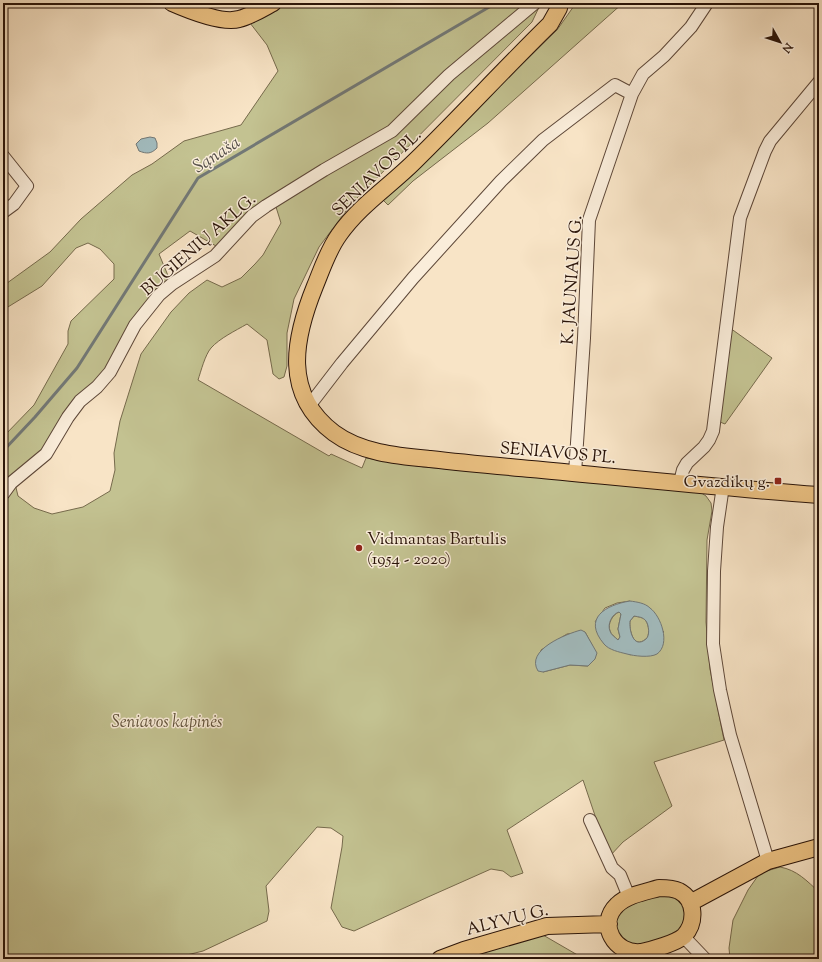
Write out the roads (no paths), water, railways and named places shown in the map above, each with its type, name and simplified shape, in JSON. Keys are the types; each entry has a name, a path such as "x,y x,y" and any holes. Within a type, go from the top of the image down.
{"main road":[{"path":"172,3 193,12 225,20 238,20 256,13 273,3"},
{"name":"SENIAVOS PL.","path":"560,3 559,8 550,24 436,140 356,215 338,236 328,255 303,315 299,337 297,355 298,375 302,392 309,406 323,423 335,434 359,446 377,452 398,456 819,495"},
{"path":"690,902 768,861 819,847"},
{"path":"659,888 668,888 680,891 690,902 693,910 691,925 683,936 672,943 635,952 627,951 612,938 609,924 611,912 617,904 629,897 659,888"},
{"name":"ALYVŲ G.","path":"440,959 464,950 547,926 609,924"}],"street":[{"name":"BUGIENIŲ AKLG.","path":"3,494 11,483 46,454 68,417 80,401 97,387 110,372 135,325 159,295 172,284 215,256 252,216 324,170 392,131 450,74 535,3"},
{"name":"K. JAUNIAUS G.","path":"575,473 584,338 589,220 632,94 643,74 664,56 691,27 706,3"},
{"path":"680,482 683,470 687,463 704,447 713,431 740,218 770,141 819,82"},
{"path":"309,406 342,363 413,278 496,187 543,140 615,85 632,94"},
{"path":"3,156 27,186 14,204 3,212"},
{"path":"723,486 717,527 714,572 712,622 713,644 720,690 730,735 768,861"},
{"path":"590,820 612,868 620,875 629,897"},
{"path":"683,936 705,959"}],"water":[{"path":"150,137 155,138 157,148 149,153 139,151 136,144 141,139"},
{"path":"630,601 641,603 648,606 658,617 664,637 661,649 657,654 646,656 630,655 618,652 604,644 595,627 596,620 605,610","holes":["619,612 621,614 618,629 620,637 618,640 611,634 609,625 612,617","634,616 641,617 648,625 649,630 647,638 642,642 635,640 631,633 630,621"]},
{"path":"581,630 585,632 597,653 595,659 588,666 570,665 543,672 538,671 536,663 537,656 542,650 557,639"}],"waterway":[{"name":"Sąnaša","path":"3,451 35,417 77,368 198,178 496,3"}],"place":[{"name":"Gvazdikų g.","path":"778,481"},
{"name":"Vidmantas Bartulis (1954 - 2020)","path":"359,548"}],"park label":[{"name":"Seniavos kapinės","path":"167,721"}]}
